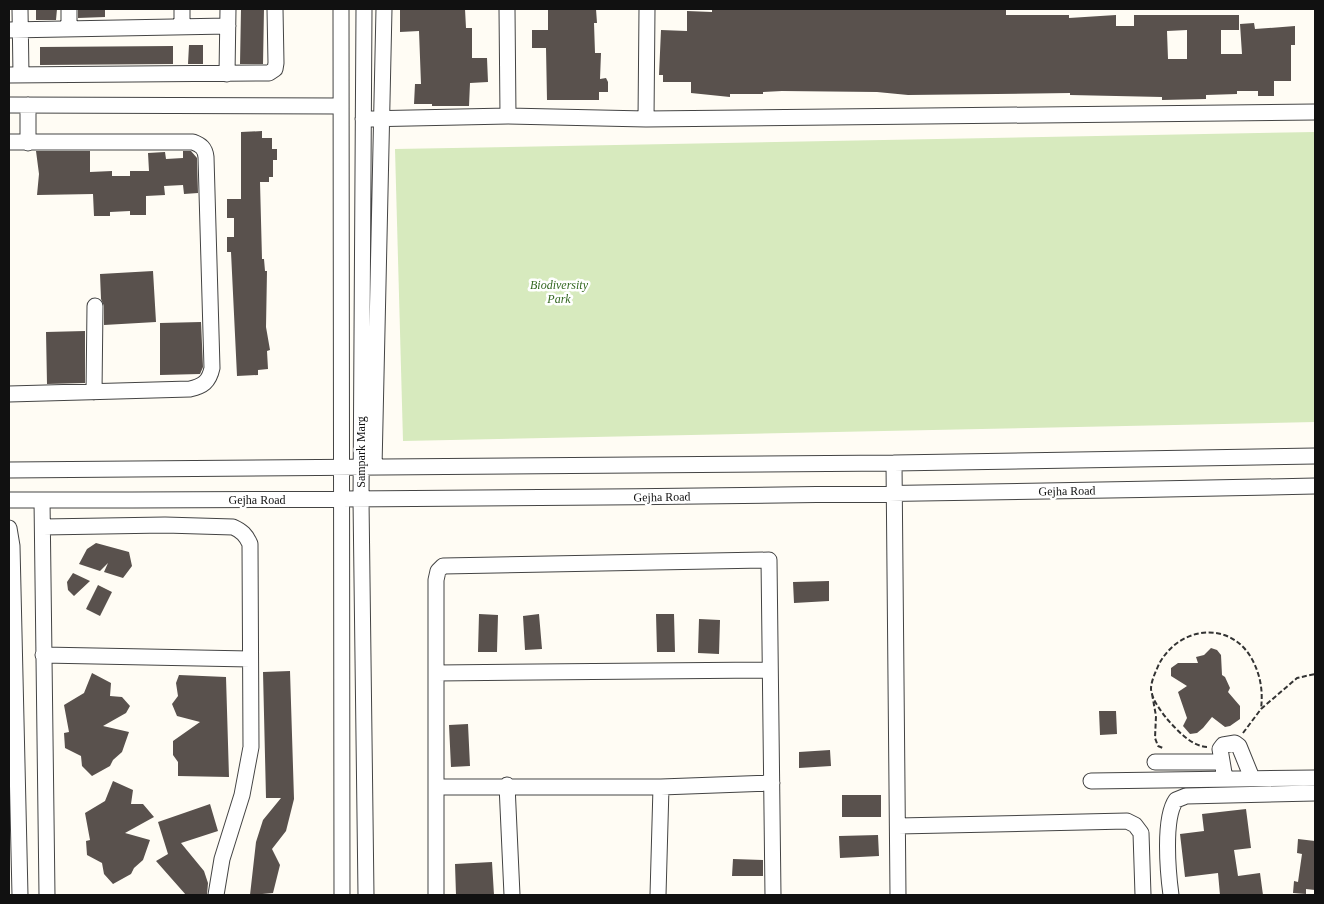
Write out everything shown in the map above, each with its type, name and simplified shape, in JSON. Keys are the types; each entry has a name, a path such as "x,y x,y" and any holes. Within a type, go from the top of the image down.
{"street":[{"path":"20,9 14,30 15,75 269,73 275,69 275,9"},
{"path":"69,9 69,29"},
{"path":"182,9 182,26"},
{"path":"227,74 228,9"},
{"name":"Sampark Marg","path":"341,9 342,895"},
{"name":"Sampark Marg","path":"364,9 363,118 368,468 361,500 366,895"},
{"path":"368,468 384,9"},
{"path":"507,9 508,116"},
{"path":"646,119 647,9"},
{"path":"14,30 228,26"},
{"path":"9,105 341,106"},
{"path":"28,105 28,142"},
{"path":"363,118 508,116 646,119 1315,112"},
{"path":"9,142 194,142 205,150 212,368 210,378 198,387 190,389 9,394"},
{"path":"94,392 95,306"},
{"path":"9,470 894,463 1315,456"},
{"path":"894,463 898,895"},
{"name":"Gejha Road","path":"9,500 361,500 894,495 1315,486"},
{"path":"42,500 47,895"},
{"path":"43,527 165,525 233,527 242,531 250,544 252,747 242,795 222,859 216,895"},
{"path":"9,528 12,546 14,864 20,895"},
{"path":"436,895 436,580 438,571 443,566 769,560 773,895"},
{"path":"43,655 250,659"},
{"path":"437,674 769,670"},
{"path":"1225,779 1220,755 1223,746 1235,743 1239,746 1252,778"},
{"path":"1155,762 1220,755"},
{"path":"1091,781 1315,778"},
{"path":"436,786 661,787 772,783"},
{"path":"507,785 512,895"},
{"path":"658,895 661,787"},
{"path":"1171,895 1167,869 1170,814 1176,800 1186,796 1315,793"},
{"path":"898,826 1128,821 1135,825 1141,833 1144,895"}],"path":[{"path":"1165,749 1158,746 1155,738 1156,716 1151,690 1156,671 1164,654 1180,638 1197,633 1217,633 1234,638 1249,653 1258,672 1263,693 1261,709"},
{"path":"1235,743 1261,709 1297,678 1315,674"},
{"path":"1151,690 1158,708 1175,728 1191,742 1220,755"},
{"path":"1194,747 1202,747"}],"green space":[{"name":"Biodiversity Park","path":"1315,132 1315,422 403,441 395,149"}],"building":[{"path":"36,9 57,9 56,20 36,20"},
{"path":"78,9 105,9 105,17 78,18"},
{"path":"241,9 264,9 263,64 240,64"},
{"path":"400,9 465,9 466,28 472,28 472,58 487,58 488,82 470,83 469,106 414,104 415,84 421,84 419,31 400,32"},
{"path":"548,9 596,9 597,23 594,23 595,53 601,53 600,79 606,78 608,82 608,92 599,92 599,100 547,100 546,48 532,48 532,30 548,30"},
{"path":"712,9 1006,10 1006,15 1069,15 1069,18 1116,15 1116,26 1134,26 1134,15 1239,15 1239,30 1221,30 1221,54 1242,54 1240,24 1254,23 1255,29 1295,26 1295,45 1291,45 1291,81 1274,81 1274,96 1258,96 1258,91 1237,91 1237,94 1206,95 1206,99 1162,100 1162,97 1070,95 1070,93 908,95 877,92 782,91 763,92 763,94 730,94 730,97 691,93 691,82 663,82 663,75 659,75 661,30 687,31 687,11 712,12","holes":["1187,30 1187,59 1168,59 1167,31"]},
{"path":"189,45 203,45 203,64 188,64"},
{"path":"173,46 173,64 40,65 40,47"},
{"path":"262,131 262,138 272,138 272,149 277,149 277,160 273,160 273,177 269,177 269,182 260,182 262,259 264,259 265,271 267,271 266,327 270,350 267,351 268,369 258,370 258,375 237,376 231,252 227,252 227,237 234,237 234,218 227,218 227,199 241,199 241,132"},
{"path":"36,151 90,151 90,172 112,171 112,176 130,176 130,171 149,171 148,153 165,152 166,159 183,158 183,151 191,151 197,158 198,193 184,194 183,185 164,186 165,195 146,196 146,215 130,215 130,211 110,212 110,216 94,216 93,194 37,195 39,174"},
{"path":"153,271 156,322 104,325 100,274"},
{"path":"201,322 203,367 200,374 160,375 160,323"},
{"path":"85,331 85,383 47,384 46,332"},
{"path":"96,543 129,552 132,566 123,578 104,572 108,563 100,571 79,564 87,549"},
{"path":"73,573 90,581 74,596 68,590 67,582"},
{"path":"829,581 829,601 794,603 793,582"},
{"path":"98,585 112,592 100,616 86,609"},
{"path":"479,614 498,615 497,652 478,652"},
{"path":"539,614 542,649 525,650 523,616"},
{"path":"656,614 674,614 675,652 657,652"},
{"path":"699,619 720,620 719,654 698,653"},
{"path":"1211,648 1217,650 1221,655 1222,675 1225,677 1230,688 1228,692 1240,706 1240,719 1225,727 1212,717 1197,733 1190,734 1183,726 1187,718 1178,692 1187,686 1171,676 1171,668 1178,663 1198,663 1196,657 1204,655"},
{"path":"290,671 294,799 286,831 272,849 280,865 273,893 250,895 256,842 263,820 281,798 266,798 263,672"},
{"path":"92,673 111,683 110,696 122,697 130,706 126,713 103,726 129,732 122,752 113,760 110,766 92,776 82,766 81,756 65,748 64,733 69,732 64,705 84,693"},
{"path":"179,675 226,677 229,777 178,776 178,762 173,755 173,741 200,722 177,716 172,704 178,696 176,683"},
{"path":"1099,711 1116,711 1117,734 1100,735"},
{"path":"468,724 470,766 451,767 449,725"},
{"path":"830,750 831,766 799,768 799,752"},
{"path":"113,781 133,790 131,804 143,804 154,817 125,833 150,840 143,860 134,868 131,874 113,884 104,874 102,863 87,855 86,841 90,840 85,813 105,801"},
{"path":"842,795 881,795 881,817 842,817"},
{"path":"210,804 218,831 181,843 204,871 208,883 207,895 186,895 156,861 168,854 158,822"},
{"path":"1246,809 1251,848 1234,850 1238,876 1260,873 1263,895 1220,895 1218,873 1185,877 1180,834 1204,831 1202,814"},
{"path":"878,835 879,856 840,858 839,836"},
{"path":"1298,839 1315,841 1315,890 1306,889 1306,894 1293,893 1294,881 1298,882 1302,854 1297,853"},
{"path":"733,859 763,860 763,876 732,876"},
{"path":"492,862 494,895 456,895 455,864"}]}
